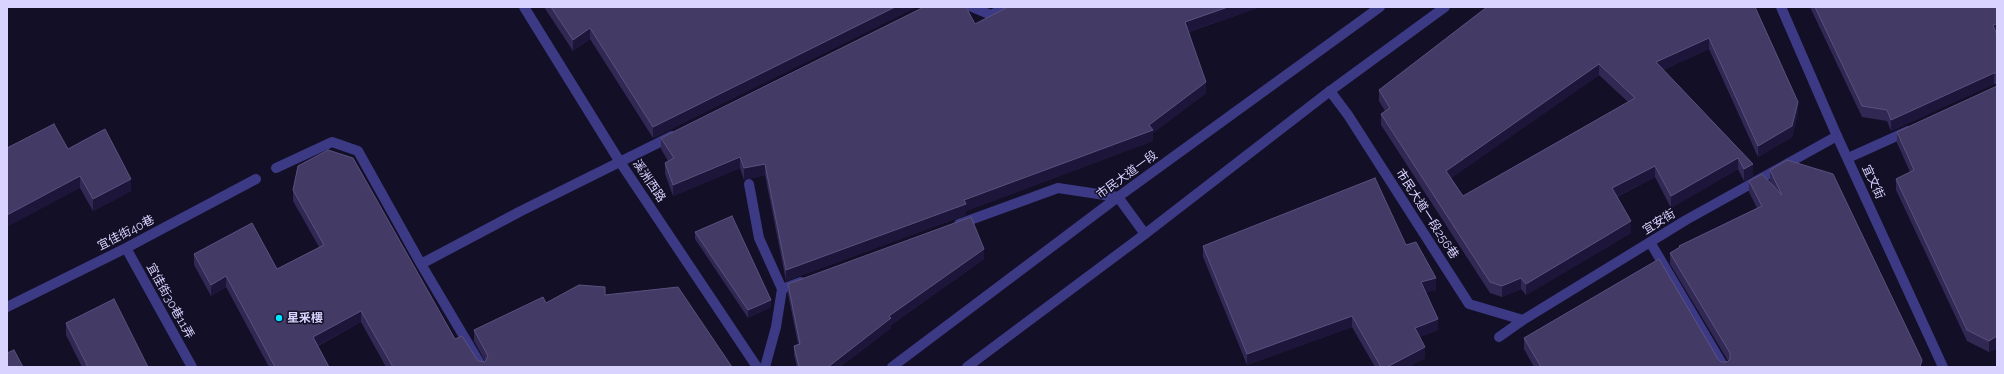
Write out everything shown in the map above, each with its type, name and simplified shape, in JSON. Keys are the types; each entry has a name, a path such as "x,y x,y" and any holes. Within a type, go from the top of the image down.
{"street":[{"name":"溪洲西路","path":"524,7 620,162 757,367"},
{"path":"972,7 991,15 1007,7"},
{"name":"市民大道一段","path":"892,367 1118,197 1380,7"},
{"path":"967,367 1145,234 1330,91 1445,7"},
{"name":"宜文街","path":"1781,7 1837,136 1943,367"},
{"name":"市民大道一段256巷","path":"1330,91 1348,115 1469,304 1523,320"},
{"path":"1848,158 1919,126"},
{"path":"421,264 684,130"},
{"name":"宜安街","path":"1499,337 1523,320 1686,220 1837,136"},
{"path":"276,168 332,142 358,151 421,264 482,367"},
{"name":"宜佳街40巷","path":"7,307 126,248 256,179"},
{"path":"749,184 759,238 782,289 776,326 765,367"},
{"path":"946,229 1058,188 1118,197 1145,234"},
{"path":"1650,242 1724,367"},
{"name":"宜佳街30巷11弄","path":"126,248 192,367"},
{"path":"782,289 811,278"}],"building":[{"path":"551,7 895,7 653,127 590,28 573,40"},
{"path":"924,7 966,7 975,24 1008,7 1228,7 1185,22 1206,82 1149,125 1153,130 964,200 966,204 786,270 765,164 744,168 740,157 673,185 665,163 674,158 661,138"},
{"path":"1487,7 1755,7 1798,102 1792,126 1758,146 1709,38 1656,62 1753,164 1744,169 1738,158 1671,196 1655,166 1612,188 1631,221 1526,284 1521,278 1502,286 1490,282 1381,114 1390,108 1379,90","holes":["1599,64 1635,98 1463,196 1446,171"]},
{"path":"1815,7 1997,7 1997,24 1993,25 1997,35 1997,73 1994,73 1891,120 1887,110 1862,106"},
{"path":"1997,86 1997,336 1989,341 1967,330 1896,179 1914,170 1897,132"},
{"path":"54,124 68,149 105,129 131,179 93,199 80,176 7,215 7,148"},
{"path":"328,150 353,158 455,339 462,336 478,361 485,362 488,356 474,330 543,297 546,303 579,285 605,287 605,295 678,287 732,367 393,367 361,311 313,337 329,367 275,367 226,276 211,285 194,254 252,223 277,269 324,245 293,190 298,166"},
{"path":"1787,160 1833,174 1922,360 1920,367 1541,367 1524,338 1659,259 1718,359 1721,362 1727,362 1730,359 1730,353 1670,253 1680,247 1679,246 1762,206 1749,181 1762,174 1782,195 1770,170"},
{"path":"1375,178 1406,245 1416,242 1436,278 1421,282 1438,319 1415,328 1425,347 1387,367 1381,367 1352,316 1247,354 1203,246"},
{"path":"732,216 771,300 748,310 695,232"},
{"path":"971,217 984,249 889,316 891,318 828,367 799,367 794,346 800,344 788,284"},
{"path":"114,299 148,367 88,367 66,323"},
{"path":"14,350 23,367 7,367 7,353"}],"place":[{"name":"星釆樓","path":"279,318"}]}
